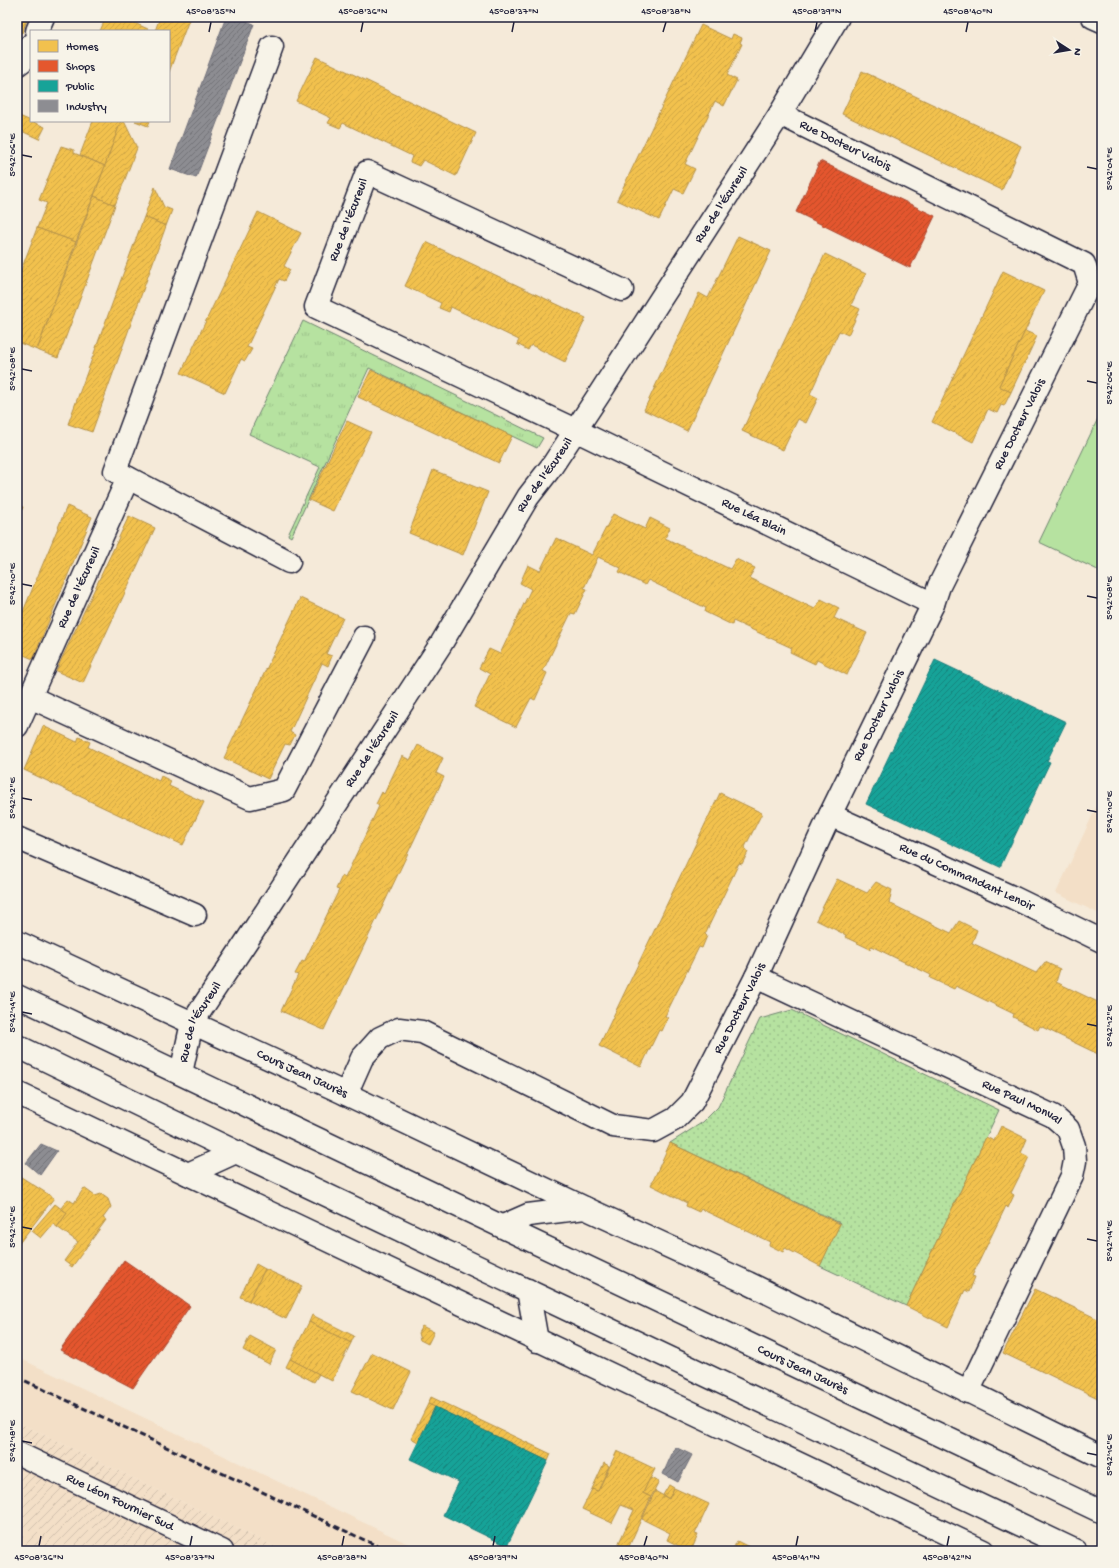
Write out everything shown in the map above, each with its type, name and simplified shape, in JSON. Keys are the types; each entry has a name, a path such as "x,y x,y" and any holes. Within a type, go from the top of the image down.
{"street":[{"path":"37,30 43,17"},
{"name":"Rue de l'Écureuil","path":"181,1073 192,1023 441,644 528,497 552,466 780,114 838,17"},
{"path":"1093,17 1102,21"},
{"path":"272,47 115,471 289,562"},
{"path":"17,65 26,58 30,48"},
{"name":"Rue Docteur Valois","path":"346,1094 362,1058 380,1038 399,1029 422,1032 613,1126 654,1131 674,1119 692,1102 756,977 830,815 933,604 939,586 1090,283 1084,264 780,114"},
{"name":"Rue de l'Écureuil","path":"575,430 316,307 367,172 622,290"},
{"name":"Rue Léa Blain","path":"575,430 933,604"},
{"name":"Rue de l'Écureuil","path":"17,726 128,478"},
{"path":"30,697 250,798 284,790 364,637"},
{"name":"Rue du Commandant Lenoir","path":"830,815 1006,895 1102,941"},
{"path":"17,838 195,915"},
{"name":"Cours Jean Jaurès","path":"17,942 346,1094 585,1208 748,1283 1102,1457"},
{"name":"Rue Paul Monval","path":"756,977 1053,1116 1068,1128 1074,1146 1076,1161 1072,1176 968,1392"},
{"name":"Cours Jean Jaurès","path":"17,996 1102,1512"},
{"path":"17,1046 236,1152 1076,1551"},
{"path":"17,1093 537,1341 983,1551"},
{"path":"188,1174 236,1152"},
{"path":"503,1226 528,1216 585,1208"},
{"path":"528,1290 537,1341"},
{"name":"Rue Léon Fournier Sud","path":"17,1453 222,1551"}],"shaded area":[{"path":"1102,795 1102,915 1056,893"},
{"path":"17,1357 423,1551 284,1551 17,1422"},
{"path":"17,1422 284,1551 17,1551"}],"green space":[{"path":"303,321 543,438 537,448 369,368 291,537 288,535 320,467 249,434"},
{"path":"1102,410 1102,572 1039,542"},
{"path":"792,1010 999,1110 906,1306 820,1266 840,1223 670,1143 703,1122 718,1107 760,1019"}],"building: Homes":[{"path":"17,17 28,17 22,33 17,31"},
{"path":"106,17 121,17 148,29 148,30 100,30"},
{"path":"160,17 190,17 170,69 170,30 155,30"},
{"path":"701,25 731,39 733,34 742,38 740,43 742,44 727,75 737,80 724,106 715,101 685,164 695,169 683,193 674,189 659,220 617,200"},
{"path":"317,57 476,133 456,176 423,160 419,166 410,162 412,156 343,123 340,128 328,123 331,118 296,101"},
{"path":"862,71 1021,146 1002,190 842,114"},
{"path":"17,115 30,121 30,122 45,127 39,139 17,129"},
{"path":"93,122 121,122 105,166 80,155"},
{"path":"121,122 124,122 137,148 115,205 94,196"},
{"path":"138,122 150,122 148,126"},
{"path":"61,146 74,150 74,153 105,166 76,242 37,228 47,203 39,200"},
{"path":"155,187 164,207 172,210 166,226 144,217"},
{"path":"94,196 115,205 58,358 37,350"},
{"path":"258,212 301,233 284,266 290,270 284,281 279,279 247,347 252,349 245,361 241,359 225,393 181,373"},
{"path":"144,217 166,226 92,432 68,424"},
{"path":"37,228 76,242 37,350 17,342 17,281"},
{"path":"738,236 771,251 687,431 644,410 699,293 708,298"},
{"path":"426,242 586,318 565,362 531,345 528,350 517,344 519,340 451,307 449,312 439,308 441,303 405,286"},
{"path":"825,254 866,274 851,305 860,309 848,335 839,331 810,394 818,398 806,423 798,419 783,450 742,431"},
{"path":"1003,271 1044,291 999,386 1011,392 1004,406 1001,405 997,413 988,409 973,442 932,422"},
{"path":"1025,331 1037,336 1011,392 999,386"},
{"path":"371,370 512,436 499,463 358,397"},
{"path":"347,421 371,432 333,511 309,500"},
{"path":"433,470 488,492 463,555 409,533"},
{"path":"17,505 23,507 17,521"},
{"path":"67,506 92,517 33,659 17,652 17,626"},
{"path":"613,514 645,529 650,518 670,528 665,538 730,569 736,559 755,568 749,578 815,609 821,599 839,608 834,618 867,633 847,675 817,660 815,664 790,652 792,648 733,621 732,625 705,612 706,608 648,580 645,585 619,572 621,568 598,557 584,588 587,589 575,614 571,613 543,671 547,673 535,700 531,698 516,727 474,707 490,674 479,668 489,649 500,654 531,589 520,583 528,565 540,571 556,538 592,555"},
{"path":"129,516 155,528 83,683 56,671"},
{"path":"300,598 343,618 326,654 332,656 328,666 322,663 290,732 295,735 290,745 285,744 268,779 224,758"},
{"path":"43,726 77,742 79,737 90,742 88,747 159,781 161,776 171,781 169,786 204,802 183,845 24,770"},
{"path":"418,745 443,758 436,773 444,777 324,1030 281,1011 298,975 295,974 302,961 304,962 339,890 336,889 342,876 345,878 379,806 376,804 382,792 384,794 402,756 410,760"},
{"path":"720,793 762,813 744,849 748,852 742,864 739,863 705,934 707,936 702,948 699,947 665,1016 668,1018 662,1031 659,1030 641,1067 599,1046"},
{"path":"837,879 867,893 876,882 892,890 889,903 951,933 959,921 977,930 972,943 1036,973 1045,962 1060,969 1056,982 1102,1004 1102,1060 1097,1057 1098,1054 1040,1026 1038,1030 1013,1017 1014,1014 956,986 954,989 930,978 931,975 871,946 870,949 845,937 846,935 816,920"},
{"path":"1001,1126 1027,1139 1021,1153 1029,1157 1011,1193 1014,1195 1008,1208 1006,1206 972,1276 975,1277 969,1292 965,1290 948,1327 906,1306 986,1137 994,1141"},
{"path":"670,1143 840,1224 820,1266 785,1248 783,1252 769,1245 770,1242 701,1209 699,1212 686,1206 687,1203 651,1185"},
{"path":"18,1175 54,1198 17,1246 17,1227 19,1224 17,1223"},
{"path":"84,1188 95,1196 101,1194 108,1199 111,1207 103,1218 106,1220 72,1267 64,1261 78,1242 57,1227 67,1213 61,1208 68,1199 74,1203"},
{"path":"55,1204 67,1213 57,1227 53,1224 41,1238 32,1231"},
{"path":"256,1264 265,1269 249,1301 240,1297"},
{"path":"265,1269 302,1286 286,1319 249,1301"},
{"path":"1035,1289 1102,1321 1102,1400 1003,1353"},
{"path":"312,1315 354,1336 351,1343 309,1322"},
{"path":"309,1322 351,1343 332,1381 290,1359"},
{"path":"422,1326 434,1332 428,1344 420,1340 418,1333"},
{"path":"250,1336 276,1350 269,1364 243,1350"},
{"path":"372,1353 411,1372 393,1410 352,1391"},
{"path":"290,1359 319,1374 314,1382 286,1367"},
{"path":"431,1397 551,1454 548,1461 428,1404"},
{"path":"428,1404 435,1407 418,1442 411,1438"},
{"path":"617,1451 655,1469 643,1493 651,1497 627,1551 617,1547 634,1510 621,1505 612,1523 582,1509 592,1489 598,1491"},
{"path":"604,1463 609,1466 598,1491 592,1489"},
{"path":"650,1478 659,1482 651,1497 643,1493"},
{"path":"669,1485 674,1488 669,1499 663,1495"},
{"path":"674,1488 709,1504 695,1534 698,1535 691,1551 667,1540 670,1533 642,1519 655,1491 669,1499"},
{"path":"737,1541 755,1550 758,1551 732,1551"}],"building: Shops":[{"path":"820,161 935,216 910,268 796,212"},
{"path":"124,1260 190,1306 133,1388 60,1350"}],"building: Public":[{"path":"935,660 1066,722 1047,761 1050,762 1000,867 866,804"},
{"path":"435,1407 548,1461 507,1546 443,1515 459,1482 410,1459"}],"building: Industry":[{"path":"226,17 236,17 254,24 196,178 170,169"},
{"path":"41,1144 57,1151 40,1175 26,1163"},
{"path":"675,1447 692,1455 678,1482 663,1474"}],"railway":[{"path":"17,1377 388,1551"}]}
